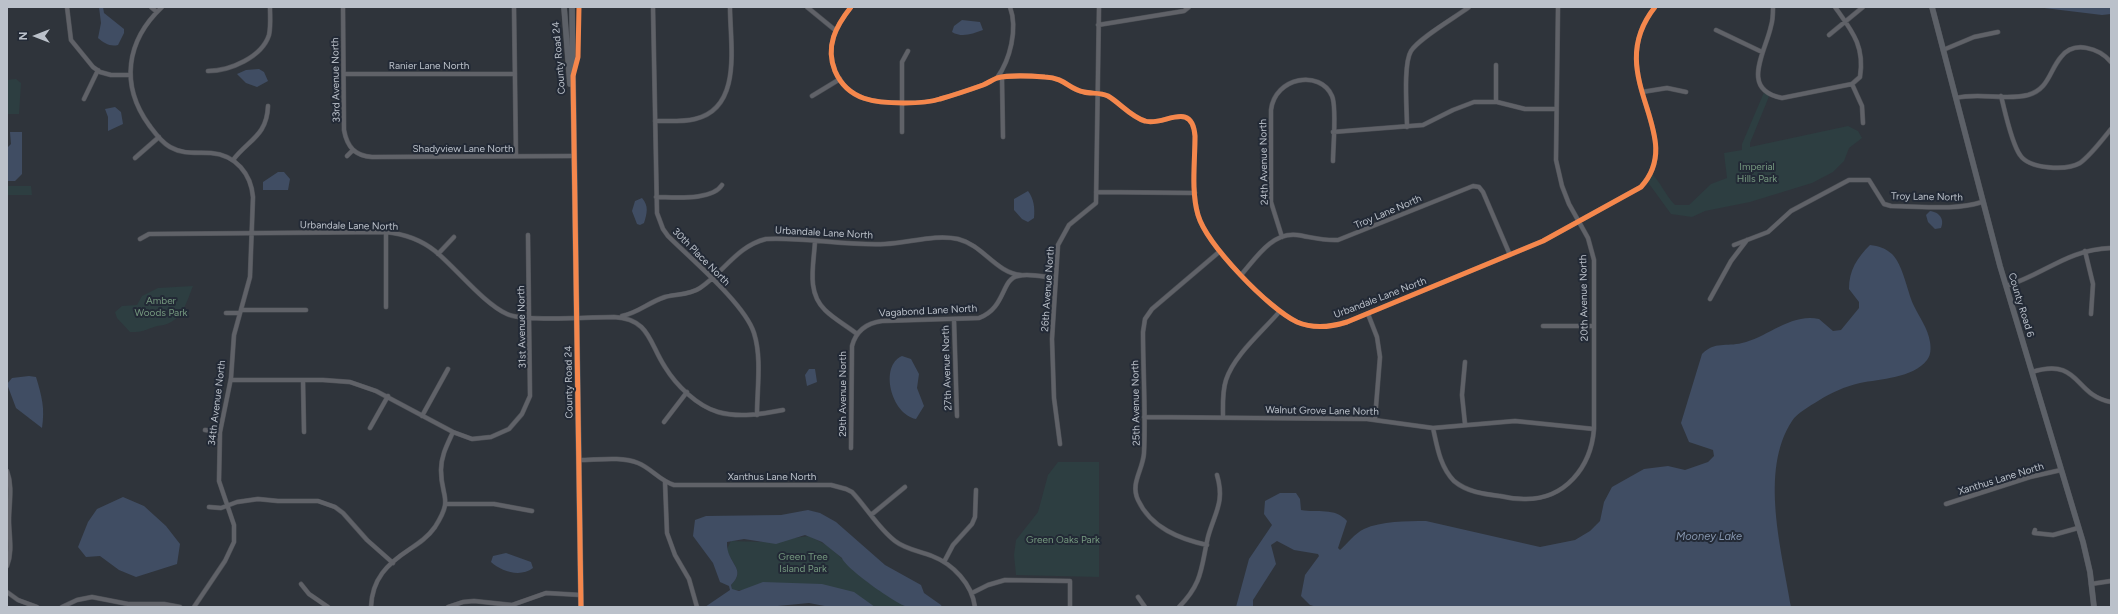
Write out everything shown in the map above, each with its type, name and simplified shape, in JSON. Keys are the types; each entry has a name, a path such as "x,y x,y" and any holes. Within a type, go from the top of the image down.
{"street":[{"path":"67,7 72,40 98,70 111,75 130,75"},
{"path":"151,7 156,12"},
{"name":"34th Avenue North","path":"162,7 156,12 136,44 130,65 131,87 138,108 159,137 169,146 185,153 219,154 233,160 246,173 252,189 250,277 240,311 232,349 230,380 220,432 220,481 234,525 234,542 225,561 194,607"},
{"path":"208,71 232,67 262,47 269,34 270,7"},
{"name":"33rd Avenue North","path":"343,7 344,130 346,138 353,150"},
{"path":"514,7 516,156"},
{"name":"County Road 24","path":"564,7 574,156"},
{"name":"County Road 24","path":"572,7 582,607"},
{"name":"30th Place North","path":"653,7 657,212 663,228 743,312 754,333 757,356 757,415"},
{"path":"655,121 694,120 711,113 723,100 727,93 731,76 730,7"},
{"path":"807,7 835,30"},
{"path":"851,7 835,30 831,53 835,71 840,79 852,92 868,101 902,103 939,100 999,78 1056,78 1082,92 1106,95 1144,121 1154,122 1173,116 1179,116 1189,121 1193,126 1195,136 1195,193 1096,192"},
{"path":"1003,137 999,78 1012,37 1013,18 1010,7"},
{"name":"26th Avenue North","path":"1060,444 1052,369 1057,252 1061,238 1069,225 1096,203 1099,7"},
{"path":"1098,25 1184,11 1189,7"},
{"path":"1407,127 1407,63 1411,51 1418,43 1470,7"},
{"name":"20th Avenue North","path":"1558,7 1556,109 1558,173 1566,198 1588,238 1594,260 1594,429"},
{"name":"Urbandale Lane North","path":"1195,193 1198,217 1219,252 1241,275 1280,311 1306,325 1327,327 1368,314 1556,236 1634,193 1647,180 1655,164 1656,146 1636,70 1636,47 1643,24 1655,7"},
{"path":"1773,7 1771,26 1762,52 1757,73 1761,85 1765,90 1776,97 1782,98 1852,84 1860,77 1860,51 1854,33 1835,7"},
{"path":"1829,34 1863,7"},
{"name":"County Road 6","path":"1932,7 1982,202 2078,528 2092,584 2094,607"},
{"path":"1716,30 1762,52"},
{"path":"1943,50 1974,37 1998,32"},
{"path":"1956,98 1972,95 2027,95 2041,89 2050,78 2061,56 2072,49 2079,47 2092,49 2111,62"},
{"path":"902,132 902,62 908,51"},
{"path":"1496,65 1496,102"},
{"path":"84,99 98,70"},
{"name":"Ranier Lane North","path":"344,74 515,74"},
{"path":"812,96 840,79"},
{"name":"24th Avenue North","path":"1282,237 1271,202 1271,110 1274,97 1283,86 1302,81 1317,82 1327,88 1333,98 1333,132"},
{"path":"1852,84 1862,106 1863,123"},
{"path":"1642,92 1667,88 1686,92"},
{"path":"2001,96 2019,154 2028,163 2034,166 2065,166 2079,163 2111,129"},
{"path":"1332,161 1333,132 1423,125 1469,104 1486,101 1525,109 1556,109"},
{"path":"233,160 262,130 268,115 268,106"},
{"path":"135,158 159,137"},
{"path":"347,156 353,150"},
{"name":"Shadyview Lane North","path":"353,150 364,156 372,157 574,156"},
{"name":"Troy Lane North","path":"1734,244 1768,232 1791,211 1849,180 1869,180 1884,204 1891,206 1973,205 1982,202"},
{"path":"656,197 705,196 713,194 722,186"},
{"name":"Troy Lane North","path":"1282,237 1298,235 1318,240 1338,240 1445,196 1476,186 1483,192 1510,256"},
{"path":"386,232 386,307"},
{"name":"Urbandale Lane North","path":"140,239 149,234 397,233 417,240 438,254 501,311 512,316 530,318"},
{"name":"31st Avenue North","path":"453,432 472,439 491,437 509,429 520,417 530,396 528,235"},
{"path":"438,254 454,237"},
{"path":"1241,275 1267,246 1282,237"},
{"name":"Urbandale Lane North","path":"614,317 633,314 664,298 699,290 740,251 757,241 776,238 886,244 941,239 958,240 975,246 1009,272 1021,275"},
{"path":"1710,299 1731,261 1747,240"},
{"path":"816,241 812,277 815,294 824,309 857,334"},
{"path":"2006,286 2025,280 2061,259 2085,251 2111,248"},
{"path":"2085,251 2093,284 2094,295 2090,314"},
{"name":"25th Avenue North","path":"1207,545 1185,540 1162,528 1153,520 1138,499 1135,485 1144,459 1143,332 1145,319 1152,308 1219,252"},
{"path":"1021,275 1055,278"},
{"name":"Vagabond Lane North","path":"857,334 868,325 875,322 972,318 986,315 996,306 1009,280 1021,275"},
{"path":"226,313 240,311 306,310"},
{"path":"1223,418 1224,390 1229,372 1280,311"},
{"path":"1368,314 1377,337 1380,357 1375,419"},
{"path":"530,318 614,317 635,321 646,331 665,367 687,392 702,404 716,412 757,415 782,410"},
{"name":"27th Avenue North","path":"954,319 957,416"},
{"path":"1543,326 1594,326"},
{"name":"29th Avenue North","path":"851,448 851,353 853,340 857,334"},
{"path":"1465,362 1462,395 1465,424"},
{"path":"2032,372 2051,368 2064,370 2070,373 2097,398 2111,402"},
{"path":"422,416 448,369"},
{"path":"230,380 303,380 350,382 363,385 388,396 453,432 445,449 442,464 446,504 445,510 430,534 382,573 374,585 372,607"},
{"path":"303,380 304,432"},
{"path":"664,422 687,392"},
{"path":"370,428 388,396"},
{"name":"Walnut Grove Lane North","path":"1144,417 1375,419 1433,428 1465,424 1515,421 1594,429"},
{"path":"1433,428 1443,465 1455,481 1463,487 1481,494 1524,499 1535,499 1556,492 1574,479 1591,451 1594,429"},
{"path":"205,430 220,432"},
{"name":"Xanthus Lane North","path":"579,460 630,460 643,466 665,482 681,485 839,486 852,492 896,542 944,562"},
{"name":"Xanthus Lane North","path":"1946,504 2023,479 2061,470"},
{"path":"7,471 11,487 9,512 11,552 7,566"},
{"path":"1179,607 1193,591 1203,568 1207,545 1221,498 1217,475"},
{"path":"665,482 667,533 675,555 689,580 697,607"},
{"path":"871,515 905,487"},
{"path":"975,607 972,593 960,575 944,562 953,545 972,524 975,510 976,490"},
{"path":"209,507 221,508 242,501 258,499 278,501 313,500 327,503 343,513 367,540 393,563"},
{"path":"446,504 494,504 532,511"},
{"path":"2035,530 2034,533 2053,535 2078,528"},
{"path":"972,593 988,585 1005,580 1070,581 1070,607"},
{"path":"2092,584 2111,581"},
{"path":"301,584 309,594 328,607"},
{"path":"7,592 18,600 37,607"},
{"path":"448,607 463,602 474,601 512,606 540,594 581,595"},
{"path":"62,607 77,600 92,597 128,604 164,604 180,607"},
{"path":"1138,597 1146,607"}],"green space":[{"path":"16,79 21,83 19,114 7,114 7,80"},
{"name":"Imperial Hills Park","path":"1765,90 1770,94 1750,143 1750,147 1848,126 1858,131 1862,138 1849,148 1844,161 1833,172 1812,183 1750,202 1705,211 1692,217 1671,214 1647,181 1651,173 1658,180 1668,197 1675,205 1689,205 1711,184 1727,178 1724,153 1742,150 1742,144"},
{"path":"7,186 31,186 32,195 7,195"},
{"name":"Amber Woods Park","path":"193,286 181,313 177,318 167,324 138,332 130,332 117,318 115,312 122,306 137,305 142,296 158,288"},
{"name":"Green Oaks Park","path":"1058,462 1099,462 1099,577 1016,575 1014,555 1016,540 1038,512 1048,475"},
{"name":"Green Tree Island Park","path":"809,536 828,546 870,584 907,607 864,607 747,590 732,590 731,585 735,580 737,571 727,549 731,541 763,542"}],"water":[{"path":"99,7 103,7 104,13 124,29 124,33 118,45 107,44 98,38 101,23"},
{"path":"2036,7 2111,7 2111,14 2102,15"},
{"path":"962,20 980,22 983,30 963,35 952,32 954,26"},
{"path":"259,69 264,72 268,81 257,87 246,83 237,74 246,70"},
{"path":"115,107 121,112 123,124 108,131 108,117 105,109"},
{"path":"10,132 22,132 22,174 15,181 7,181 7,148 11,144"},
{"path":"278,172 284,172 290,179 288,190 263,190 263,182"},
{"path":"1028,191 1034,204 1034,218 1028,222 1022,219 1014,210 1014,199"},
{"path":"642,198 646,204 647,213 644,223 640,225 637,224 632,211 635,201"},
{"path":"1930,211 1938,214 1942,219 1941,228 1935,229 1928,222 1926,215"},
{"name":"Mooney Lake","path":"1870,245 1887,250 1899,264 1913,304 1929,337 1931,349 1930,354 1921,366 1913,371 1896,377 1860,383 1838,390 1804,410 1792,421 1782,441 1777,463 1775,487 1779,537 1791,607 1317,607 1310,605 1301,596 1305,575 1319,556 1318,554 1294,550 1277,541 1271,545 1276,564 1253,600 1253,607 1236,607 1249,559 1272,525 1264,514 1265,501 1280,493 1296,493 1300,499 1301,510 1331,512 1347,521 1338,548 1340,550 1354,536 1364,529 1378,524 1403,521 1426,521 1540,547 1575,540 1590,531 1600,521 1604,502 1612,487 1644,469 1668,466 1685,470 1708,462 1714,456 1713,450 1689,442 1681,423 1702,354 1711,347 1742,343 1788,323 1808,318 1819,319 1833,331 1841,330 1859,308 1859,302 1849,289 1850,276 1861,255"},
{"path":"902,356 911,359 919,374 917,388 924,406 916,419 907,415 900,408 891,389 891,369 895,361"},
{"path":"809,369 815,369 817,382 807,386 805,375"},
{"path":"29,376 36,377 40,391 43,408 42,428 16,408 7,384 12,378"},
{"path":"123,497 144,506 166,526 180,544 177,564 136,577 119,570 100,556 86,557 78,547 88,522 97,509"},
{"path":"808,510 820,513 836,522 885,565 921,585 924,593 942,607 916,608 902,605 861,577 845,563 842,558 822,542 805,535 776,544 744,539 727,542 730,556 737,570 736,579 731,585 732,589 739,591 763,582 822,584 854,592 875,607 830,607 809,603 767,607 705,607 730,590 729,586 720,582 713,563 693,536 695,520 706,516 781,515"},
{"path":"506,553 531,562 533,568 522,573 517,573 500,568 491,562 493,556"}],"cycle path":[{"path":"579,7 578,57 573,76 581,607"},
{"path":"851,7 837,29 834,37 831,53 832,62 835,71 847,89 873,101 894,103 926,102 972,89 997,78 1014,76 1040,77 1058,79 1079,91 1108,96 1130,113 1145,121 1160,121 1176,117 1188,119 1193,125 1195,136 1194,186 1196,206 1204,228 1213,243 1226,259 1256,290 1285,315 1297,322 1309,326 1335,325 1347,322 1543,241 1641,187 1653,167 1656,146 1652,125 1639,80 1636,57 1641,32 1655,7"}]}
